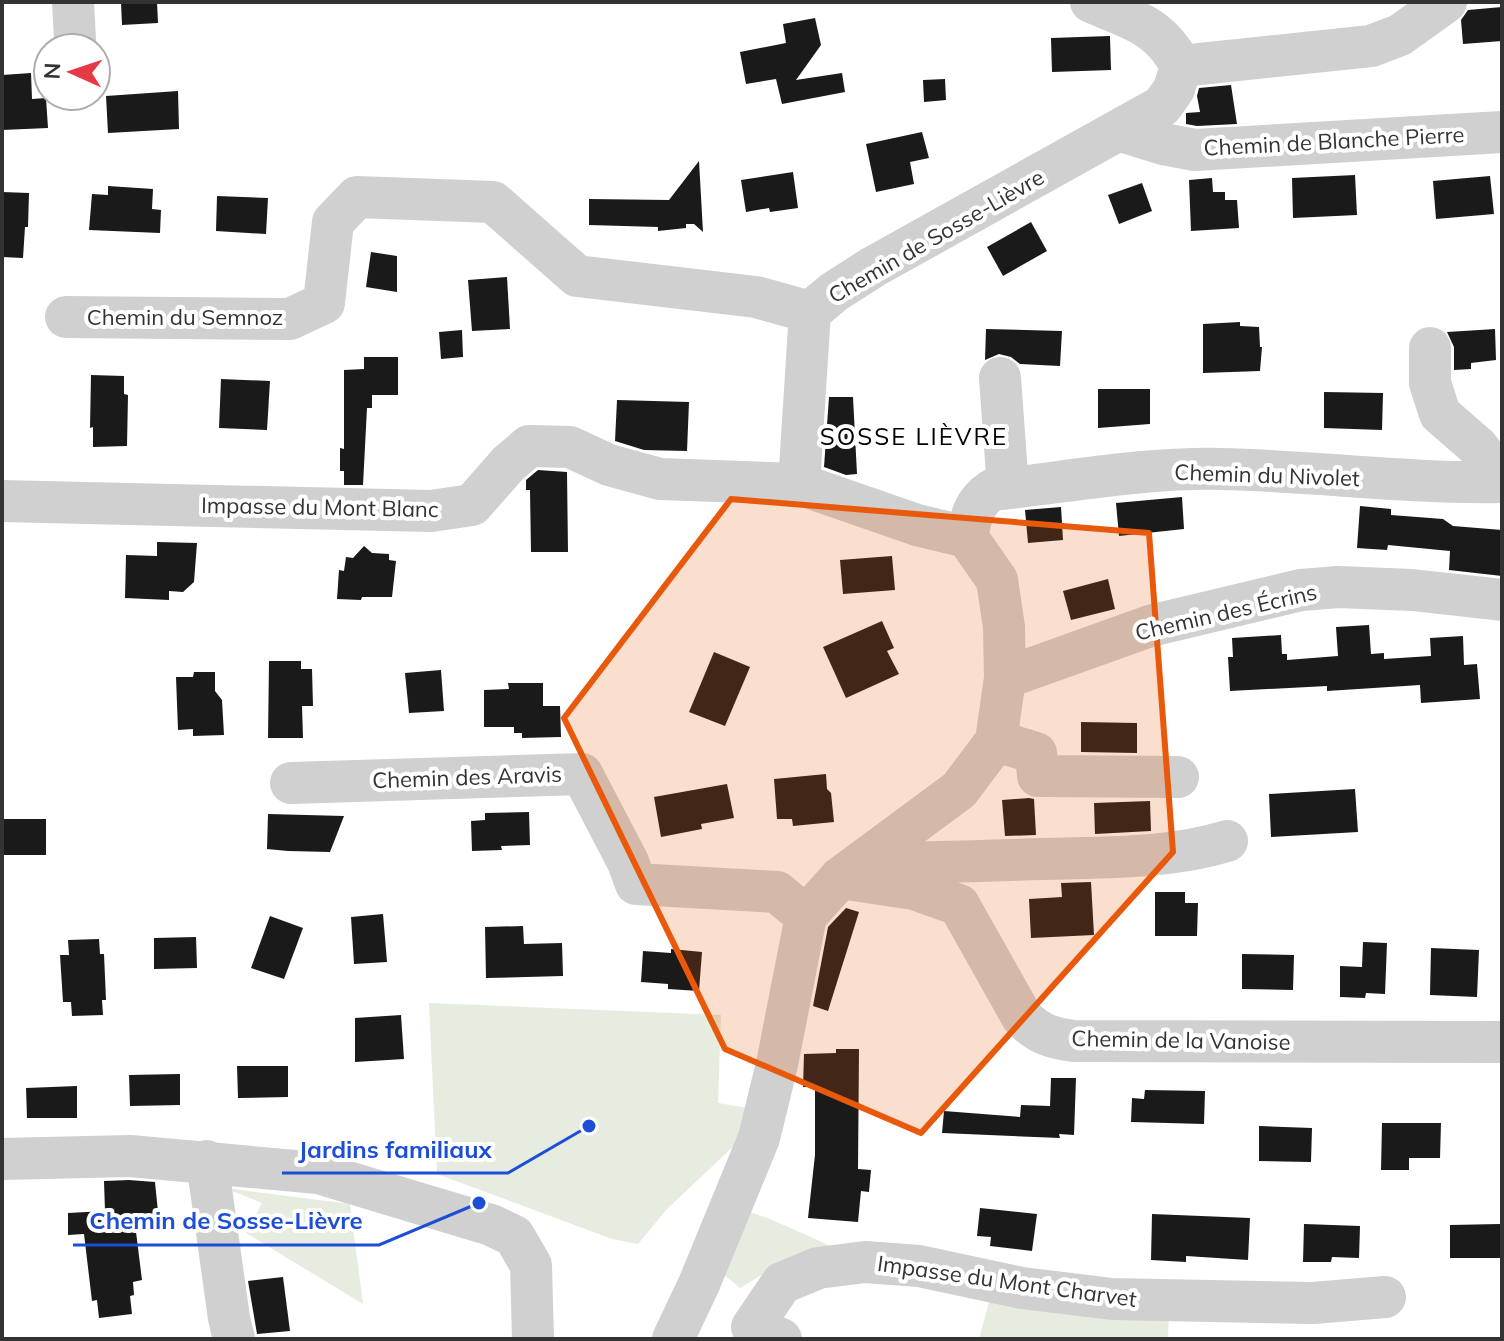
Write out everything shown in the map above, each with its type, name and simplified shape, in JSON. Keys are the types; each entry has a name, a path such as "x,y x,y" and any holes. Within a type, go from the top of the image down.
{"street":[{"path":"1091,2 1149,26 1171,46 1181,66 1371,46 1400,35 1446,2"},
{"name":"Chemin de Sosse-Lièvre","path":"799,484 810,312 873,267 1162,106 1174,89 1181,66"},
{"name":"Chemin de Blanche Pierre","path":"1121,131 1195,150 1502,132"},
{"name":"Chemin du Semnoz","path":"66,317 290,319 324,303 333,222 357,197 493,202 577,276 756,297 810,312"},
{"path":"1430,348 1430,383 1440,414 1478,447 1498,482"},
{"path":"1000,378 1008,488"},
{"name":"Impasse du Mont Blanc","path":"2,501 431,511 472,505 508,464 529,446 570,447 609,465 660,479 799,484"},
{"name":"Chemin du Nivolet","path":"967,537 979,499 992,490 1179,469 1498,482"},
{"path":"673,1339 759,1138 806,916 851,870 959,790 996,741 1005,678 1004,627 997,580 967,537 917,525 799,484"},
{"name":"Chemin des Écrins","path":"1005,678 1150,626 1301,590 1338,587 1412,590 1502,600"},
{"path":"996,741 1036,753 1038,776 1178,777"},
{"name":"Chemin des Aravis","path":"291,783 582,774 628,862 636,884 777,892 806,916"},
{"path":"851,870 922,864 1142,856 1199,849 1227,841"},
{"name":"Chemin de la Vanoise","path":"851,870 959,905 1022,1017 1035,1031 1052,1038 1074,1041 1502,1042"},
{"path":"2,1159 130,1156 318,1173 491,1225 514,1236 531,1265 533,1339"},
{"path":"207,1161 234,1339"},
{"name":"Impasse du Mont Charvet","path":"766,1333 782,1283 818,1268 865,1262 919,1266 1022,1288 1112,1299 1313,1303 1385,1297"}],"highlighted area":[{"path":"731,499 1149,533 1173,852 921,1133 725,1049 564,718"}],"shaded area":[{"path":"429,1003 721,1015 718,1103 748,1108 737,1143 667,1209 638,1244 612,1239 437,1174"},
{"path":"225,1188 350,1204 363,1304 246,1233 262,1203"},
{"path":"722,1202 831,1246 783,1262 740,1288 698,1253"},
{"path":"989,1302 1169,1313 1168,1339 979,1339"}],"building":[{"path":"121,2 157,2 158,23 122,25"},
{"path":"1502,7 1502,41 1463,44 1461,20 1468,10"},
{"path":"815,18 821,45 796,80 842,73 845,92 782,104 776,79 746,84 740,52 786,43 783,24"},
{"path":"1110,36 1111,70 1052,72 1051,38"},
{"path":"31,73 32,112 47,112 48,128 2,130 2,75"},
{"path":"945,79 946,100 924,102 923,80"},
{"path":"1231,85 1237,124 1186,124 1186,113 1200,112 1199,88"},
{"path":"178,91 179,129 108,133 107,112 112,112 112,96"},
{"path":"922,132 929,158 910,162 914,184 876,192 866,144"},
{"path":"699,161 703,232 694,224 658,231 658,227 589,225 589,199 669,200"},
{"path":"793,172 798,208 746,212 741,180"},
{"path":"1355,175 1357,215 1293,218 1292,178"},
{"path":"1490,176 1494,214 1436,219 1433,181"},
{"path":"1212,178 1213,192 1225,192 1225,200 1237,200 1239,228 1191,231 1189,180"},
{"path":"1142,183 1152,211 1119,224 1108,195"},
{"path":"108,186 153,189 152,209 161,210 160,233 89,230 92,194 108,195"},
{"path":"2,192 29,193 23,258 2,257"},
{"path":"217,196 268,198 266,234 216,231"},
{"path":"1031,222 1047,251 1003,276 987,247"},
{"path":"371,252 397,256 397,292 366,287"},
{"path":"507,277 510,329 472,331 468,280"},
{"path":"1240,322 1240,326 1259,327 1262,347 1260,371 1203,373 1203,324"},
{"path":"986,329 1062,331 1060,366 1020,364 1011,357 999,354 985,360"},
{"path":"1495,329 1496,360 1471,363 1471,369 1454,370 1454,347 1447,332"},
{"path":"462,330 463,357 441,359 439,332"},
{"path":"364,357 398,357 398,395 372,395 372,408 367,408 363,485 344,485 344,471 340,471 340,448 344,449 344,370 364,369"},
{"path":"91,375 124,376 124,394 128,395 127,446 93,447 93,427 90,428"},
{"path":"221,379 270,381 267,430 219,428"},
{"path":"1098,389 1150,389 1150,424 1098,428"},
{"path":"1324,392 1383,393 1382,430 1324,428"},
{"path":"829,397 853,397 857,474 846,475 824,467"},
{"path":"617,400 689,402 687,451 644,450 615,441"},
{"path":"538,470 567,472 568,552 531,552 530,490 526,490 526,480"},
{"path":"1182,497 1184,529 1119,536 1116,503"},
{"path":"1360,506 1391,509 1391,515 1443,519 1453,526 1502,530 1502,576 1449,570 1450,551 1388,545 1387,550 1357,548"},
{"path":"1061,507 1063,540 1028,543 1025,510"},
{"path":"157,542 197,543 194,582 183,592 169,591 169,600 125,598 126,555 157,556"},
{"path":"364,546 372,553 389,554 389,560 396,561 392,597 337,599 339,570 344,571 346,557 353,558"},
{"path":"892,556 895,590 843,594 840,560"},
{"path":"1108,579 1115,609 1071,620 1063,591"},
{"path":"882,621 894,648 887,651 899,674 846,698 823,647"},
{"path":"1369,625 1371,654 1384,653 1384,659 1431,656 1430,638 1463,636 1464,665 1477,664 1480,699 1421,703 1420,685 1327,691 1327,686 1230,691 1228,657 1233,657 1232,638 1281,635 1282,654 1287,654 1287,660 1338,656 1336,627"},
{"path":"714,652 750,667 725,726 689,712"},
{"path":"269,661 301,661 301,669 312,669 313,706 302,706 303,738 268,738"},
{"path":"441,670 444,711 409,713 405,673"},
{"path":"194,672 215,672 215,691 222,700 224,735 193,736 193,729 178,730 176,677 193,677"},
{"path":"508,683 543,683 543,706 560,706 561,737 522,738 522,733 514,733 514,727 484,727 484,690 509,689"},
{"path":"1081,722 1137,723 1137,753 1081,752"},
{"path":"826,774 834,822 793,826 792,819 777,819 774,779"},
{"path":"727,784 734,818 701,824 702,829 661,837 654,797"},
{"path":"1355,789 1358,832 1271,837 1269,794"},
{"path":"1034,799 1036,835 1005,836 1002,800"},
{"path":"1150,801 1151,831 1095,834 1094,803"},
{"path":"529,812 530,845 472,851 471,821 485,820 485,813"},
{"path":"268,814 344,816 330,852 288,851 267,849"},
{"path":"2,819 46,819 46,855 2,855"},
{"path":"1091,882 1094,935 1031,938 1029,899 1062,897 1061,883"},
{"path":"1155,892 1185,892 1185,903 1198,903 1197,936 1155,936"},
{"path":"846,908 859,912 828,1011 813,1006 828,927"},
{"path":"383,914 387,962 354,964 351,917"},
{"path":"270,916 303,928 284,979 251,968"},
{"path":"523,926 524,944 562,943 563,976 486,978 485,927"},
{"path":"196,937 197,968 154,969 154,938"},
{"path":"99,939 100,954 104,954 106,1000 102,1000 103,1015 72,1016 71,1002 63,1002 60,955 69,955 68,940"},
{"path":"1363,942 1387,943 1385,994 1366,993 1365,998 1340,997 1340,966 1362,967"},
{"path":"1431,948 1479,950 1477,997 1430,995"},
{"path":"671,949 702,952 699,991 668,989 668,984 641,982 643,951 671,953"},
{"path":"1242,954 1294,955 1293,990 1242,989"},
{"path":"401,1015 404,1059 355,1062 355,1018"},
{"path":"836,1049 859,1049 858,1169 871,1170 869,1192 861,1191 858,1222 808,1218 815,1155 815,1087 803,1087 804,1054 836,1053"},
{"path":"237,1066 288,1066 288,1097 238,1098"},
{"path":"180,1074 180,1105 130,1106 129,1075"},
{"path":"1051,1078 1076,1078 1074,1135 1059,1134 1060,1138 942,1133 944,1111 1020,1117 1021,1105 1050,1106"},
{"path":"77,1086 77,1118 27,1118 26,1088"},
{"path":"1145,1090 1205,1091 1204,1124 1131,1122 1132,1098 1144,1099"},
{"path":"1382,1123 1441,1123 1440,1158 1409,1158 1409,1170 1381,1170"},
{"path":"1259,1126 1312,1128 1311,1162 1259,1161"},
{"path":"104,1181 155,1182 160,1232 136,1232 142,1280 133,1282 134,1295 130,1296 132,1314 99,1318 97,1300 92,1301 84,1234 68,1235 68,1213 105,1211"},
{"path":"980,1208 1037,1214 1032,1251 990,1246 991,1237 977,1236"},
{"path":"1152,1214 1250,1218 1248,1260 1186,1256 1186,1262 1151,1260"},
{"path":"1304,1224 1360,1226 1359,1258 1332,1257 1331,1262 1303,1262"},
{"path":"1500,1224 1500,1258 1450,1258 1450,1225"},
{"path":"283,1277 290,1331 257,1334 248,1281"}],"place":[{"name":"Jardins familiaux","path":"589,1126"},
{"name":"Chemin de Sosse-Lièvre","path":"479,1203"}],"district":[{"name":"SOSSE LIÈVRE","path":"914,437"}]}
